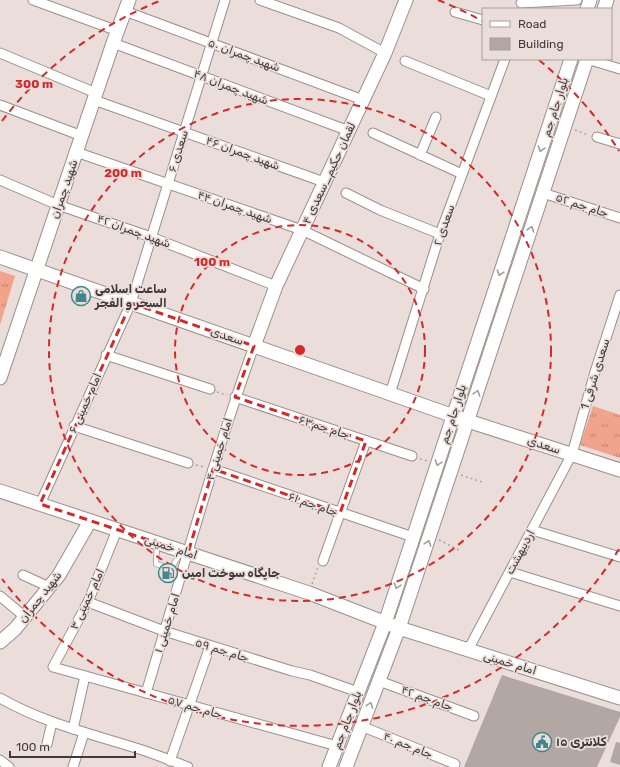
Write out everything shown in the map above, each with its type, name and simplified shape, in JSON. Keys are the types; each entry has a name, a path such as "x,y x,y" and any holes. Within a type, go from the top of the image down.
{"main road":[{"name":"لقمان حکیم_سعدی ۴","path":"254,346 276,286 385,53 406,0"},
{"name":"شهید چمران","path":"0,378 115,37 127,6"},
{"name":"بلوار جام جم","path":"328,767 385,623 571,60"},
{"name":"بلوار جام جم","path":"346,767 399,628 587,60"},
{"name":"سعدی","path":"0,258 453,416 620,470"},
{"name":"امام خمینی","path":"0,491 309,593 399,628 620,698"},
{"name":"شهید چمران","path":"0,641 15,629 59,575 90,521"}],"street":[{"name":"شهید چمران ۴۸","path":"34,0 201,75 349,131"},
{"name":"سعدی ۶","path":"131,303 224,0"},
{"path":"260,0 339,28 385,53"},
{"path":"521,4 577,0"},
{"name":"شهید چمران ۵۰","path":"127,6 211,43 363,100"},
{"path":"455,12 482,20"},
{"name":"شهید چمران ۴۶","path":"0,53 95,96 184,132 324,182"},
{"name":"سعدی ۲","path":"390,394 440,234 505,60"},
{"path":"590,60 620,69"},
{"path":"405,61 491,96"},
{"path":"0,105 82,136"},
{"path":"420,155 436,117"},
{"path":"373,133 462,174"},
{"path":"597,137 620,144"},
{"name":"شهید چمران ۴۴","path":"76,152 302,230 424,289"},
{"name":"شهید چمران ۴۲","path":"0,180 58,205 151,237 276,286"},
{"path":"346,193 380,210 440,234"},
{"name":"جام جم ۵۲","path":"543,193 620,218"},
{"name":"سعدی شرقی 1","path":"572,454 595,372 620,295"},
{"name":"امام خمینی ۶","path":"40,504 106,355 131,303"},
{"name":"امام خمینی ۴","path":"185,552 235,398 254,346"},
{"path":"106,355 210,389"},
{"name":"جام جم۶۳","path":"235,398 412,456"},
{"path":"74,426 188,463"},
{"path":"323,561 366,441"},
{"name":"اردیبهشت","path":"468,650 572,454"},
{"name":"جام جم ۶۱","path":"213,469 340,514 413,537"},
{"name":"امام خمینی ۳","path":"53,667 88,602 117,530"},
{"path":"532,530 620,557"},
{"name":"امام خمینی ۱","path":"146,693 185,552"},
{"path":"510,572 620,606"},
{"path":"23,575 49,587"},
{"path":"0,596 25,617"},
{"name":"جام جم ۵۹","path":"88,602 164,631 292,671 310,675 358,692"},
{"path":"170,761 210,646"},
{"name":"جام جم ۵۷","path":"53,667 336,746"},
{"path":"73,729 86,676"},
{"name":"جام جم ۴۲","path":"379,681 474,716"},
{"path":"0,698 17,708 52,722 188,767"},
{"path":"47,744 52,722"},
{"name":"جام جم ۴۰","path":"361,726 455,764"},
{"path":"73,767 84,733"},
{"path":"0,760 9,767"}],"lane":[{"path":"157,543 156,564 171,569 185,552"}],"path":[{"path":"565,127 597,137"},
{"path":"210,389 235,398"},
{"path":"412,456 437,464"},
{"path":"188,463 213,469"},
{"path":"451,472 482,482"},
{"path":"430,536 461,551"},
{"path":"309,593 319,564 323,561"}],"highlighted area":[{"path":"131,303 254,346 235,397 366,441 340,513 213,469 188,553 40,504"}],"green space":[{"path":"0,271 15,276 0,325"},
{"path":"593,406 620,415 620,458 580,445"}],"building":[{"name":"کلانتری ۱۵","path":"502,675 620,712 620,717 597,767 464,767"},
{"path":"616,742 620,743 620,765 610,762"}],"place":[{"name":"ساعت اسلامی السحر و الفجر","path":"81,296"},
{"name":"جایگاه سوخت امین","path":"168,573"},
{"name":"کلانتری ۱۵","path":"542,742"}]}
